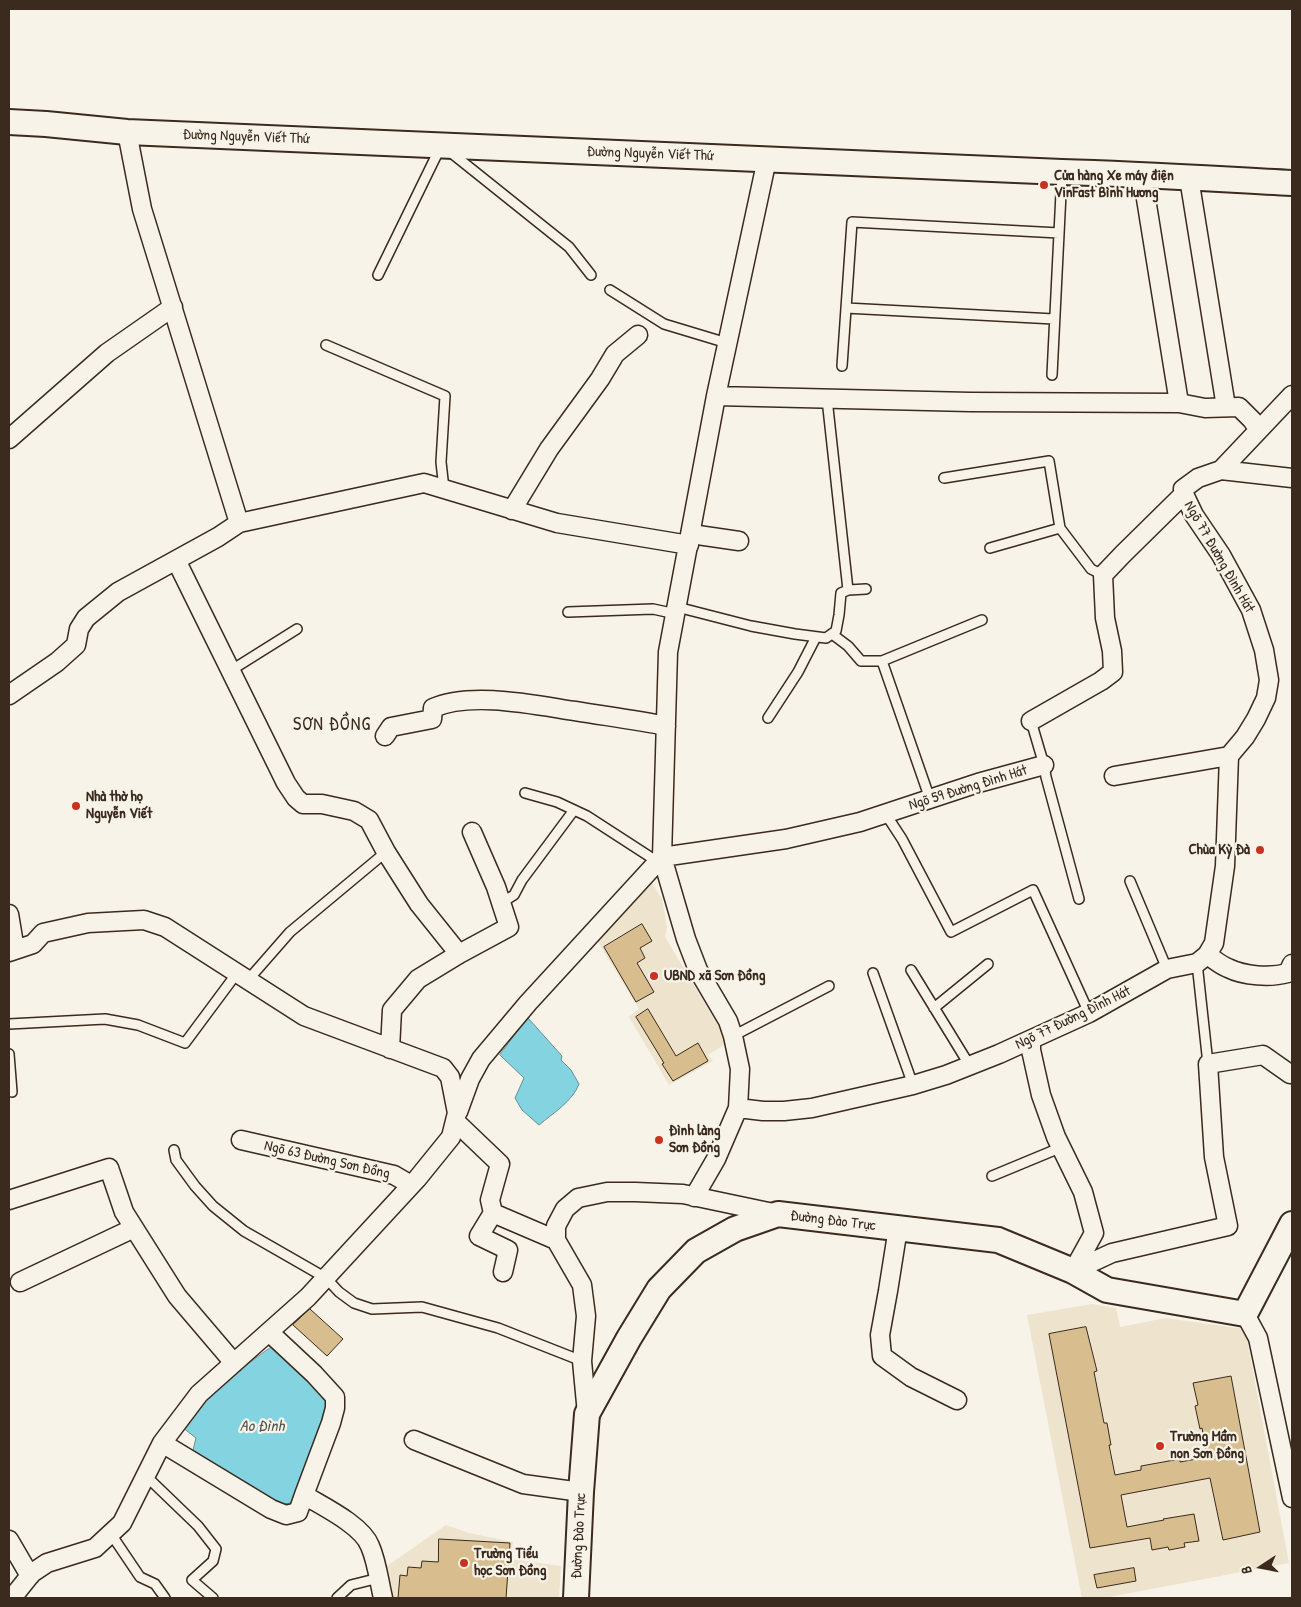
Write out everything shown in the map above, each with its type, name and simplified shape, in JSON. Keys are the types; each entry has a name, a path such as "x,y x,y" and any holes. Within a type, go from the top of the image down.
{"main road":[{"name":"Đường Nguyễn Viết Thứ","path":"9,122 127,132 1142,174 1292,183"},
{"name":"Đường Đào Trực","path":"576,1598 587,1414 628,1338 658,1289 696,1251 735,1229 778,1214 998,1240 1073,1271 1108,1290 1245,1314"},
{"path":"1245,1314 1292,1224"}],"street":[{"path":"127,132 142,209 239,523"},
{"path":"694,1197 716,1159 738,1108 740,1069 728,1021 698,970 660,860 668,652 716,396 767,159"},
{"path":"1142,174 1179,403"},
{"path":"1189,178 1226,407"},
{"path":"9,439 107,353 173,307"},
{"path":"512,510 549,449 600,379 615,354 638,335"},
{"path":"1103,575 1184,494 1183,489 1198,478 1220,470 1292,395"},
{"path":"716,396 970,402 1179,403 1205,408 1239,407 1259,430"},
{"path":"1220,470 1292,478"},
{"path":"9,694 57,662 76,646 79,629 86,618 118,592 239,523 424,484 558,524 690,539 738,541"},
{"name":"Ngõ 77 Đường Đình Hát","path":"1184,494 1252,610 1264,650 1270,680 1266,698 1256,720 1229,756"},
{"path":"176,560 286,783 296,798 303,804 322,804 354,811 369,820 386,852 419,904 458,954"},
{"name":"Ngõ 59 Đường Đình Hát","path":"1031,721 1101,681 1113,672 1112,651 1104,618 1103,575"},
{"path":"384,736 391,727 432,719 433,708 441,705 453,702 480,701 527,703 666,726"},
{"path":"1114,776 1229,756 1225,866 1214,944 1202,959 1247,974 1277,976 1288,973 1292,964"},
{"name":"Ngõ 59 Đường Đình Hát","path":"660,860 786,839 860,822 978,783 1044,765"},
{"path":"390,1049 392,1010 418,979 458,954 509,927 496,887 472,832"},
{"path":"12,1598 30,1576 47,1563 95,1548 122,1523 162,1442 198,1394 308,1297 411,1185 451,1137 470,1079 481,1059 528,1003 660,860"},
{"path":"9,914 12,951 33,944 44,932 88,923 144,920 165,927 304,1016 443,1068 450,1077 456,1117 500,1164 490,1200 493,1213 479,1236 508,1250 503,1272"},
{"name":"Ngõ 77 Đường Đình Hát","path":"738,1108 784,1111 812,1108 912,1086 970,1066 1031,1040 1089,1013 1167,969 1202,959"},
{"path":"1031,1040 1031,1050 1041,1094 1062,1147 1083,1192 1094,1233 1073,1271"},
{"path":"1073,1271 1112,1253 1228,1226 1214,1157 1208,1064 1263,1055 1290,1074 1292,1073"},
{"name":"Ngõ 63 Đường Sơn Đồng","path":"241,1140 394,1175 411,1185"},
{"path":"9,1200 109,1168 124,1212 177,1296 234,1363"},
{"path":"587,1414 582,1361 586,1316 582,1285 556,1240 556,1226 565,1209 578,1198 607,1192 682,1194 778,1214"},
{"path":"493,1213 556,1240"},
{"path":"20,1282 134,1228"},
{"path":"898,1228 880,1335 882,1356 911,1377 957,1400"},
{"path":"1245,1314 1258,1338 1292,1498"},
{"path":"162,1442 271,1508 286,1515 298,1512 331,1423 335,1408 335,1397 314,1374 269,1332"},
{"path":"414,1440 523,1484 581,1492"},
{"path":"304,1495 346,1520 370,1544 383,1598"},
{"path":"9,1540 30,1576"}],"lane":[{"path":"378,275 441,145 569,248 591,275"},
{"path":"1052,375 1062,172"},
{"path":"842,366 852,222 1058,233"},
{"path":"610,290 664,324 727,343"},
{"path":"846,308 1054,318"},
{"path":"326,345 445,396 441,462 444,490"},
{"path":"827,399 848,590"},
{"path":"944,478 1049,461 1060,528 1091,568 1103,575"},
{"path":"990,548 1060,528"},
{"path":"568,612 677,610 751,626 826,638 836,631 841,594 848,590 866,589"},
{"path":"832,634 848,646 861,662 882,661 982,620"},
{"path":"230,671 297,629"},
{"path":"768,718 798,672 816,637"},
{"path":"882,661 930,799"},
{"name":"Ngõ 59 Đường Đình Hát","path":"1031,721 1044,765"},
{"path":"1044,765 1079,899"},
{"path":"525,794 557,802 587,816 660,860"},
{"path":"501,904 514,895 522,880 574,810"},
{"path":"885,813 902,839 951,932 1032,890 1089,1013"},
{"path":"9,1024 105,1019 138,1025 185,1042 242,976 290,932 386,852"},
{"path":"1130,881 1167,969"},
{"path":"1202,959 1208,1064"},
{"path":"934,1008 988,964"},
{"path":"911,970 970,1066"},
{"path":"873,973 912,1086"},
{"path":"733,1036 829,986"},
{"path":"9,1054 12,1092"},
{"path":"992,1176 1062,1147"},
{"path":"174,1150 176,1160 213,1206 244,1231 326,1278 339,1292 354,1303 372,1309 422,1307 498,1328 582,1361"},
{"path":"145,1475 198,1526 216,1549 213,1561 192,1580 213,1598"},
{"path":"111,1534 140,1577 155,1584 165,1598"},
{"path":"337,1598 351,1585 379,1578"}],"shaded area":[{"name":"UBND xã Sơn Đồng","path":"650,880 662,899 667,927 665,937 728,1042 708,1055 713,1061 669,1085 629,1017 639,1009 598,942"},
{"name":"Trường Mầm non Sơn Đồng","path":"1092,1304 1116,1308 1120,1327 1165,1318 1245,1329 1289,1563 1104,1598 1082,1598 1027,1315"},
{"name":"Trường Tiểu học Sơn Đồng","path":"446,1525 469,1533 513,1542 511,1559 561,1566 559,1598 392,1598 387,1566"}],"water":[{"path":"528,1018 562,1056 561,1060 571,1070 579,1084 567,1102 539,1125 522,1110 515,1098 524,1078 500,1055"},
{"name":"Ao Đình","path":"273,1346 328,1397 321,1436 292,1503 281,1504 270,1501 192,1454 196,1438 182,1427 223,1382"}],"building":[{"path":"642,924 652,941 640,948 645,958 637,963 654,992 636,1002 604,947"},
{"path":"648,1009 676,1056 698,1043 708,1061 673,1081 636,1017"},
{"path":"310,1309 343,1339 327,1356 293,1325"},
{"path":"1086,1327 1097,1371 1094,1372 1104,1423 1107,1423 1115,1475 1141,1470 1141,1466 1180,1459 1180,1462 1207,1457 1202,1428 1200,1429 1195,1406 1198,1405 1193,1383 1231,1376 1260,1532 1223,1540 1210,1478 1121,1495 1127,1527 1194,1514 1199,1541 1184,1543 1185,1547 1169,1550 1168,1547 1152,1550 1150,1538 1090,1548 1049,1334"},
{"path":"439,1539 510,1543 506,1598 398,1598 400,1575 407,1576 408,1567 421,1568 422,1561 438,1562"},
{"path":"1134,1568 1136,1581 1097,1588 1094,1575"}],"place":[{"name":"Cửa hàng Xe máy điện VinFast Bình Hương","path":"1044,185"},
{"name":"Nhà thờ họ Nguyễn Viết","path":"76,806"},
{"name":"Chùa Kỳ Đà","path":"1260,850"},
{"name":"UBND xã Sơn Đồng","path":"654,976"},
{"name":"Đình làng Sơn Đồng","path":"659,1140"},
{"name":"Trường Mầm non Sơn Đồng","path":"1160,1446"},
{"name":"Trường Tiểu học Sơn Đồng","path":"464,1563"}],"district":[{"name":"SƠN ĐỒNG","path":"332,725"}]}
